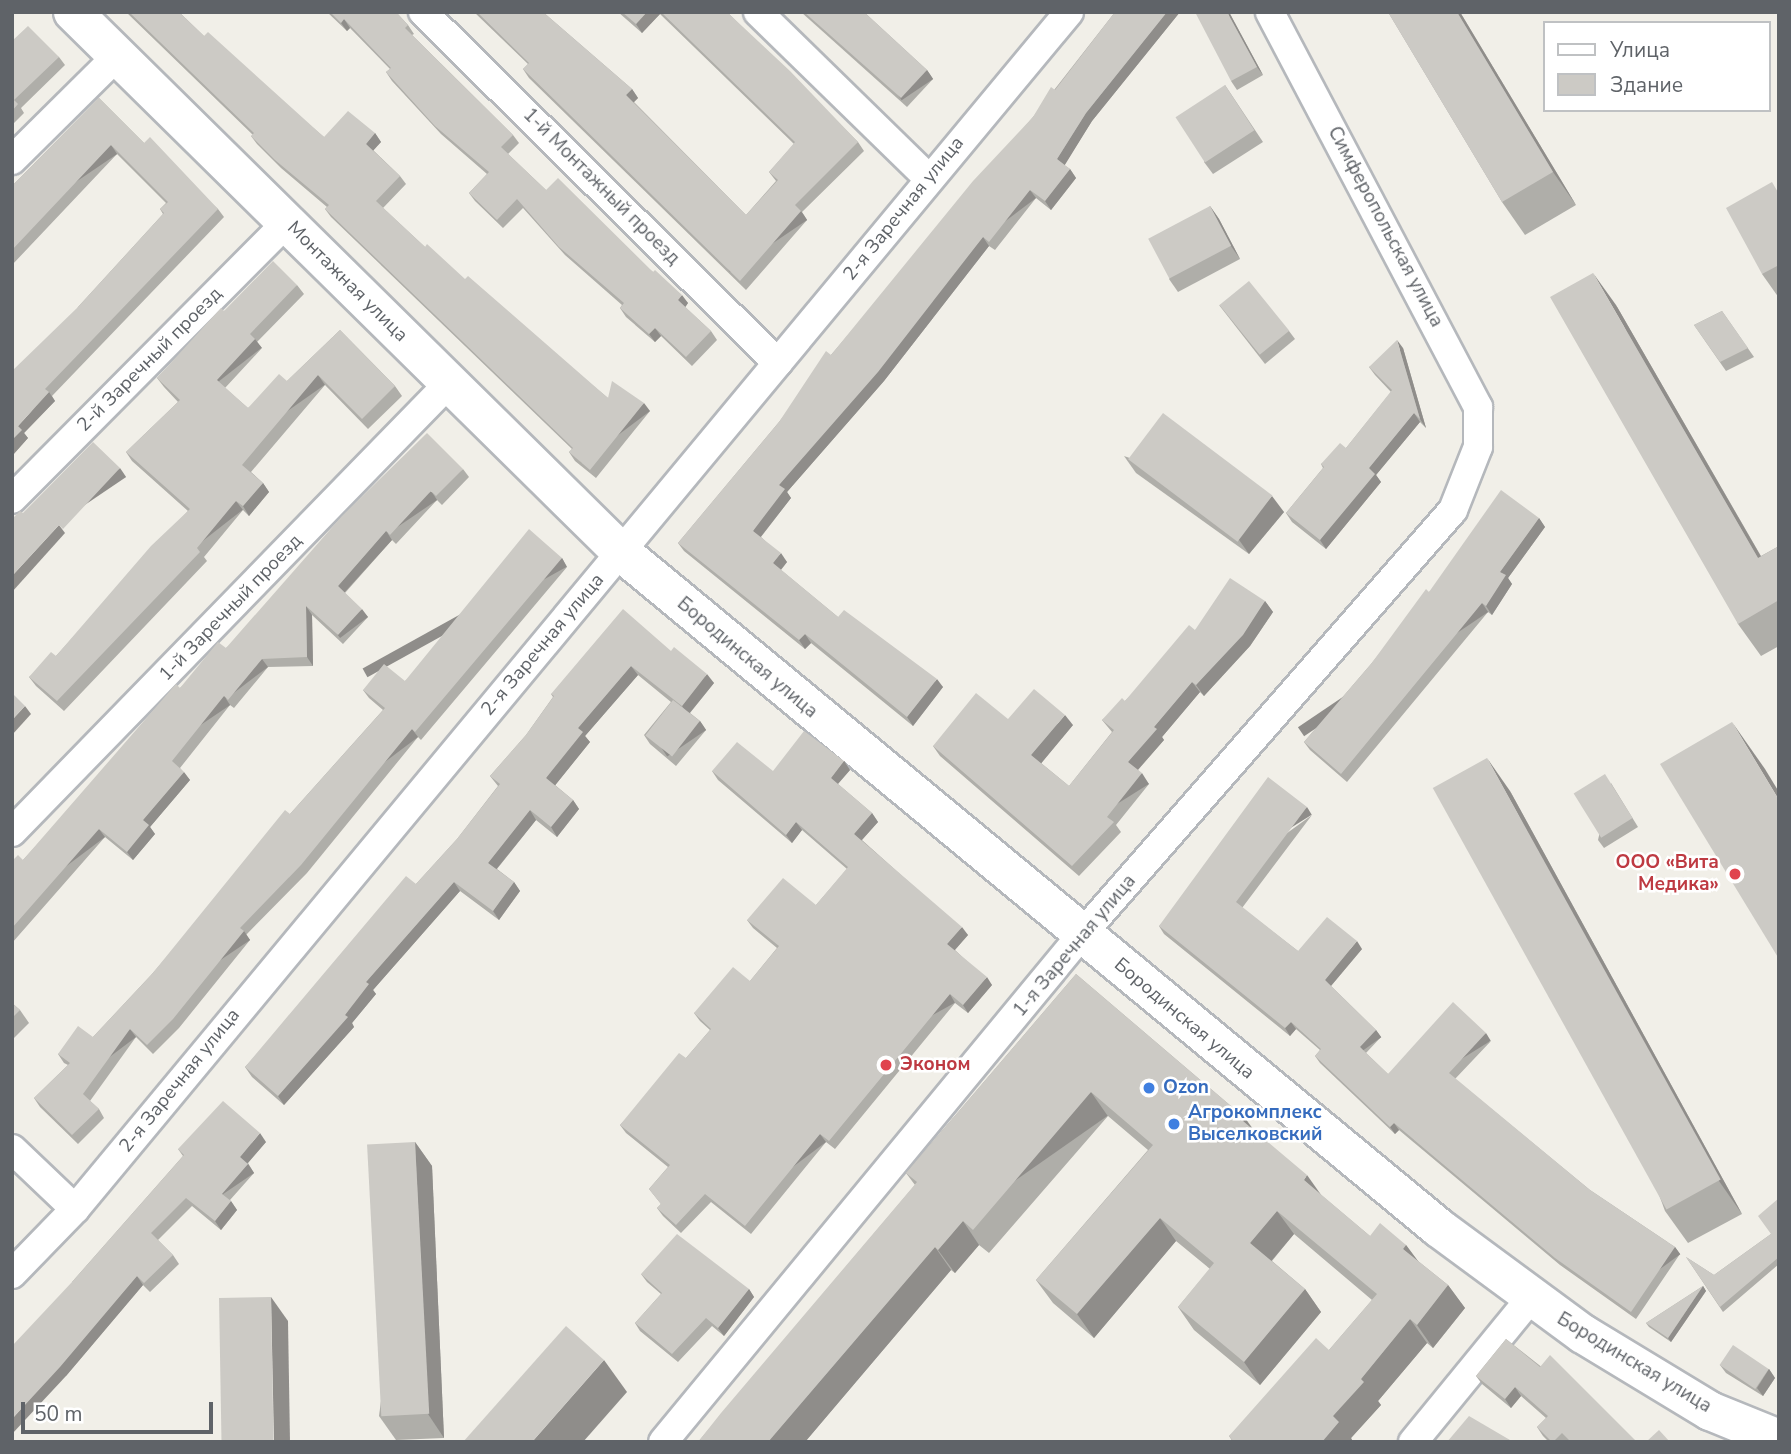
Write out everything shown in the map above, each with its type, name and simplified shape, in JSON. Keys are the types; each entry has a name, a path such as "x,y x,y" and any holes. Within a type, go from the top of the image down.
{"main road":[{"name":"Монтажная улица","path":"73,12 621,552"},
{"name":"Бородинская улица","path":"621,552 1375,1178 1531,1298 1710,1410 1779,1439"}],"street":[{"name":"1-й Монтажный проезд","path":"423,12 778,363"},
{"path":"758,12 928,178"},
{"name":"2-я Заречная улица","path":"12,1274 75,1209 778,363 928,178 1069,12"},
{"name":"Симферопольская улица","path":"1270,12 1478,407 1478,447"},
{"path":"12,160 117,56"},
{"name":"2-й Заречный проезд","path":"12,499 287,222"},
{"name":"1-й Заречный проезд","path":"12,832 449,383"},
{"name":"1-я Заречная улица","path":"663,1442 1082,934 1453,510 1478,447"},
{"path":"12,1149 75,1209"},
{"path":"1413,1442 1531,1298"}],"building":[{"path":"129,12 179,12 204,36 208,32 324,137 348,111 375,133 366,144 400,176 376,201 425,247 427,244 465,279 468,276 608,398 612,381 644,403 590,470 569,452 573,448 325,209 329,205 275,160 251,136 254,133"},
{"path":"330,12 396,12 408,25 405,28 513,135 501,147 546,190 558,178 653,272 655,270 682,295 678,300 711,331 686,357 655,328 649,334 620,308 624,303 559,247 517,199 497,220 469,193 489,172 435,126 386,72 391,68 344,19 341,23"},
{"path":"477,12 543,12 632,89 626,95 746,215 778,180 769,172 795,142 661,12 727,12 790,71 858,142 795,205 801,211 740,281 523,69 529,63"},
{"path":"622,12 647,12 636,24"},
{"path":"804,12 864,12 927,70 901,98"},
{"path":"1115,12 1167,12 1086,113 1057,159 1070,169 1045,201 1030,190 989,242 983,237 878,372 779,485 785,489 753,531 781,553 773,563 838,617 844,610 937,679 907,717 805,634 799,640 678,543 779,422 826,351 831,355 973,181 1033,117 1051,87 1055,90"},
{"path":"1195,12 1227,12 1257,67 1231,81"},
{"path":"1388,12 1457,12 1553,172 1502,202"},
{"path":"28,26 59,57 14,100 18,104 12,111 12,41"},
{"path":"1225,85 1254,130 1205,162 1176,117"},
{"path":"99,98 144,143 150,137 218,209 45,389 49,392 18,426 22,430 12,440 12,371 78,307 164,213 160,209 168,202 111,145 12,250 12,186"},
{"path":"1772,182 1779,194 1779,265 1762,274 1726,208"},
{"path":"1210,206 1231,246 1169,279 1148,239"},
{"path":"273,261 297,285 250,334 255,339 217,380 248,408 279,374 287,381 340,330 395,386 362,419 318,375 242,465 263,483 243,506 236,501 197,548 200,552 57,701 29,677 51,652 56,656 151,546 190,509 126,452 180,400 157,378 221,308 224,311"},
{"path":"1593,273 1758,558 1779,546 1779,600 1738,624 1550,297"},
{"path":"1249,281 1289,331 1260,355 1219,305"},
{"path":"1722,311 1748,348 1720,362 1694,325"},
{"path":"1397,340 1420,419 1414,413 1369,468 1375,474 1320,540 1286,513 1324,467 1321,464 1340,443 1346,448 1392,390 1369,367"},
{"path":"1163,413 1272,495 1238,542 1128,459"},
{"path":"427,433 463,469 436,496 431,491 390,535 386,531 338,586 362,609 338,635 306,606 307,657 262,659 228,700 224,696 172,761 184,772 143,820 149,825 127,852 99,829 12,928 12,861 18,855 23,860 176,684 180,688 218,642 226,648 342,516"},
{"path":"93,442 120,468 63,529 59,525 12,576 12,519 20,511 23,513"},
{"path":"1501,490 1539,518 1500,572 1506,575 1486,606 1482,603 1341,774 1304,742 1371,664 1426,589 1429,592"},
{"path":"529,529 562,558 415,732 412,729 301,865 240,928 244,931 173,1019 147,1045 130,1029 83,1094 99,1109 72,1135 34,1098 70,1063 58,1054 78,1026 93,1037 152,974 285,810 290,814 385,708 363,690 384,664 405,681"},
{"path":"1230,578 1265,601 1243,635 1196,685 1192,682 1128,762 1142,773 1107,817 1114,822 1072,866 933,746 976,693 1008,719 1034,689 1065,715 1031,755 1069,786 1114,730 1102,720 1122,698 1125,701 1189,625 1195,630"},
{"path":"623,609 671,651 674,647 707,674 682,706 631,666 578,728 583,732 546,778 573,800 551,827 530,810 488,863 514,882 493,911 454,882 366,982 369,984 345,1015 348,1017 278,1096 245,1067 406,876 416,884 457,839 500,784 490,776 526,735 554,696 551,694"},
{"path":"12,693 25,706 12,720"},
{"path":"673,700 700,721 672,756 645,735"},
{"path":"1732,722 1779,800 1779,959 1660,764"},
{"path":"804,731 844,761 831,778 872,813 854,834 962,927 947,944 987,977 963,1005 950,994 829,1141 820,1134 745,1226 705,1194 676,1225 657,1208 661,1204 649,1189 670,1165 620,1125 679,1053 686,1058 711,1029 694,1013 733,967 750,981 779,946 747,920 783,878 816,905 848,867 796,822 786,835 712,771 737,742 773,771"},
{"path":"1487,758 1721,1180 1666,1210 1433,788"},
{"path":"1605,774 1633,818 1601,838 1574,794"},
{"path":"1268,777 1307,807 1236,902 1298,951 1327,917 1357,941 1325,980 1376,1030 1360,1047 1388,1074 1453,1002 1486,1033 1449,1073 1590,1190 1675,1247 1631,1312 1555,1258 1394,1123 1390,1127 1315,1056 1321,1049 1291,1022 1285,1028 1159,926"},
{"path":"1076,974 1245,1118 1243,1121 1307,1175 1304,1180 1370,1236 1380,1223 1406,1245 1403,1249 1448,1285 1417,1325 1410,1319 1361,1379 1364,1382 1333,1416 1339,1422 1322,1442 1234,1442 1229,1436 1316,1338 1329,1350 1377,1294 1277,1211 1250,1243 1305,1289 1244,1362 1178,1307 1214,1263 1160,1218 1077,1314 1036,1280 1153,1145 1091,1092 973,1230 963,1221 938,1250 935,1247 768,1442 698,1442 917,1182 906,1173"},
{"path":"12,1003 20,1010 12,1018"},
{"path":"223,1101 260,1133 240,1157 248,1164 222,1194 231,1201 215,1221 186,1198 151,1233 173,1255 144,1283 137,1276 12,1419 12,1346 184,1155 178,1149"},
{"path":"415,1142 429,1414 381,1416 367,1145"},
{"path":"1779,1198 1779,1257 1720,1307 1686,1257 1714,1275 1771,1234 1758,1216"},
{"path":"677,1234 749,1289 718,1328 706,1318 672,1354 635,1323 662,1293 641,1274"},
{"path":"1703,1286 1668,1338 1646,1323"},
{"path":"271,1297 274,1442 222,1442 219,1298"},
{"path":"566,1326 604,1360 532,1442 463,1442"},
{"path":"1506,1339 1540,1367 1550,1355 1637,1442 1571,1442 1562,1433 1552,1442 1537,1427 1548,1416 1515,1387 1505,1399 1476,1376"},
{"path":"1733,1345 1769,1369 1755,1389 1720,1365"},
{"path":"1469,1416 1510,1440 1509,1442 1447,1442"},
{"path":"1659,1430 1670,1442 1646,1442"}],"place":[{"name":"ООО «Вита Медика»","path":"1735,874"},
{"name":"Эконом","path":"886,1065"},
{"name":"Ozon","path":"1149,1088"},
{"name":"Агрокомплекс Выселковский","path":"1174,1124"}]}
